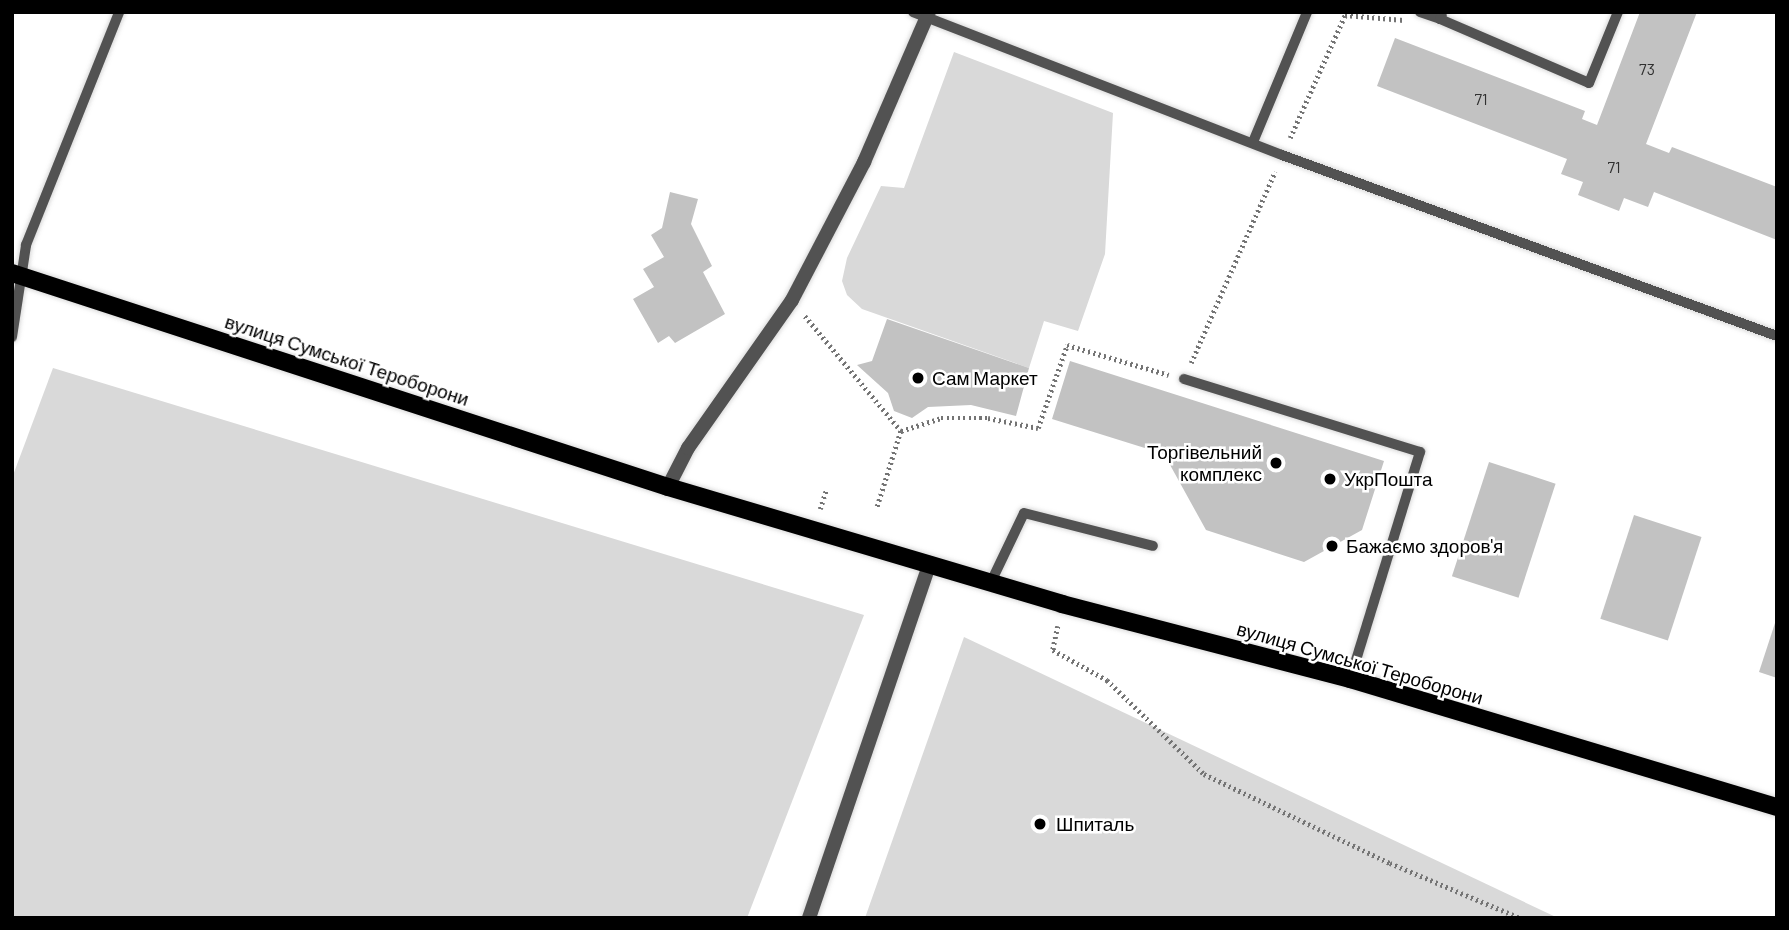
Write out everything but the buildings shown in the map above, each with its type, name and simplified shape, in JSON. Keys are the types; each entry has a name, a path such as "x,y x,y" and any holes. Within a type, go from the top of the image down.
{"main road":[{"name":"вулиця Сумської Тероборони","path":"16,275 668,487 1062,604 1350,679 1777,807"}],"street":[{"path":"668,487 688,448 792,300 864,162 923,14"},
{"path":"809,918 930,563"}],"lane":[{"path":"12,337 16,275 26,244 119,12"},
{"path":"1253,142 1307,12"},
{"path":"1420,12 1441,16 1589,83 1618,12"},
{"path":"923,14 1253,142 1777,336"},
{"path":"1185,379 1420,452 1350,679"},
{"path":"991,582 1024,513 1153,546"}],"path":[{"path":"792,300 901,431"},
{"path":"901,431 941,418 988,418 1038,428 1067,345 1185,379"},
{"path":"877,508 901,431"},
{"path":"1053,650 1107,680 1204,774 1390,863 1520,918"}],"shaded area":[{"path":"954,52 1113,113 1105,254 1078,331 1044,321 1029,368 862,309 847,295 842,281 847,258 881,186 904,188"},
{"path":"53,368 864,615 747,918 12,918 12,478"},
{"path":"964,637 1558,918 865,918"}],"place":[{"name":"Сам Маркет","path":"918,378"},
{"name":"Торгівельний комплекс","path":"1276,463"},
{"name":"УкрПошта","path":"1330,479"},
{"name":"Бажаємо здоров'я","path":"1332,546"},
{"name":"Шпиталь","path":"1040,824"}]}
